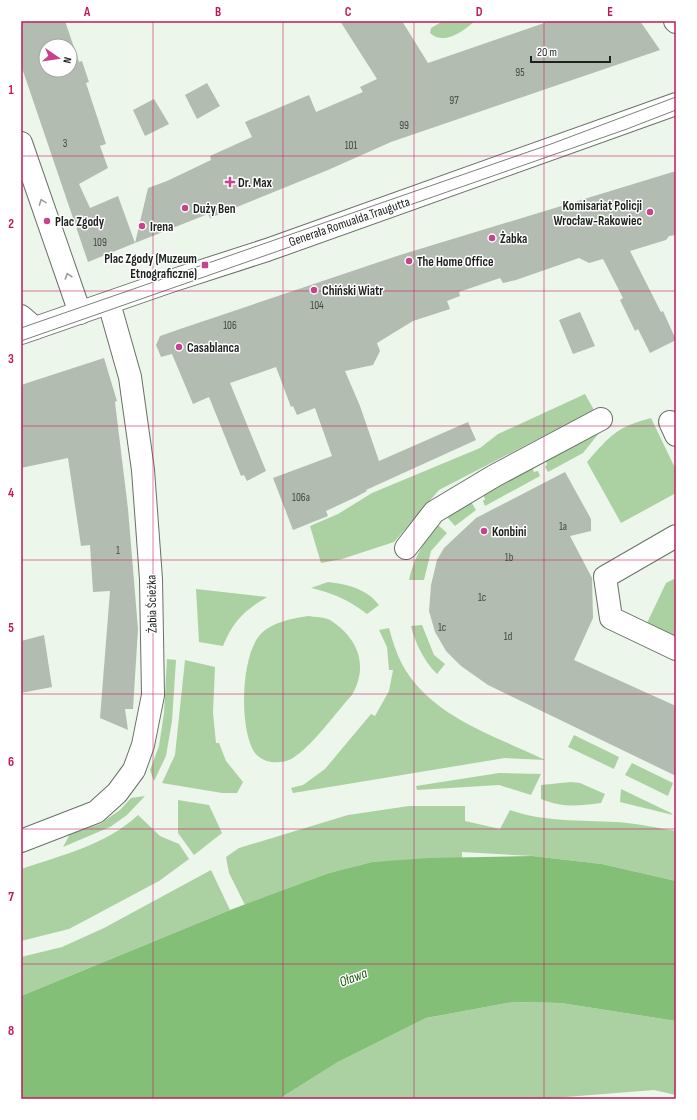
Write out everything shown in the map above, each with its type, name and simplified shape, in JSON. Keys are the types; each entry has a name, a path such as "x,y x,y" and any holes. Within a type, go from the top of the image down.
{"street":[{"name":"Generała Romualda Traugutta","path":"26,325 80,313 473,178 676,104"},
{"path":"21,143 80,313"},
{"name":"Żabia Ścieżka","path":"21,841 60,828 96,812 117,793 136,764 153,695 151,579 143,470 130,377 109,303"},
{"path":"406,548 434,512 494,476 601,419"},
{"path":"676,536 605,576 611,618 676,649"}],"shaded area":[{"path":"443,21 474,22 453,36 447,38 435,37 430,33 431,28"},
{"path":"585,394 594,410 439,490 394,542 342,559 321,563 310,526 338,514 372,493 480,448 498,434"},
{"path":"651,418 676,470 676,493 621,523 587,462 608,439 621,429 639,421"},
{"path":"597,430 599,433 583,453 548,472 545,467 547,464 545,459"},
{"path":"532,467 534,472 538,471 540,476 485,506 483,501 485,499 482,493"},
{"path":"470,500 476,510 455,526 446,516"},
{"path":"437,524 447,533 431,551 424,580 409,580 420,550"},
{"path":"676,578 676,637 647,623 666,583"},
{"path":"328,582 342,584 363,591 379,605 367,614 353,604 327,592 311,588"},
{"path":"196,589 267,597 240,617 223,646 199,642"},
{"path":"308,616 330,620 348,635 358,653 360,663 360,673 357,684 352,695 322,731 297,756 289,760 279,762 268,761 255,753 248,737 244,708 244,691 249,660 253,646 263,631 275,624"},
{"path":"422,625 434,655 445,664 437,674 421,652 411,626"},
{"path":"389,628 396,650 406,671 419,688 434,702 451,714 488,734 545,760 505,758 293,793 291,788 303,785 325,769 371,714 375,716 389,691 393,670 389,670 387,647 379,630"},
{"path":"167,659 176,660 172,721 166,756 154,781 150,770 159,746 164,713"},
{"path":"185,660 215,667 213,713 216,743 219,743 226,761 243,782 237,793 222,793 162,783 175,755"},
{"path":"574,735 619,757 614,769 568,747"},
{"path":"632,763 673,783 668,796 625,775"},
{"path":"499,773 541,774 531,795 499,785 417,790 416,786"},
{"path":"571,782 580,783 605,794 601,803 571,806 556,804 541,799 541,785"},
{"path":"621,789 671,813 673,815 620,802"},
{"path":"145,796 127,815 110,827 63,847 70,834 100,824 120,810 131,798"},
{"path":"178,800 209,805 222,833 194,855 178,833"},
{"path":"409,806 465,806 465,821 500,829 510,810 549,819 638,824 676,831 676,881 602,864 532,856 462,852 462,858 372,862 329,873 245,905 229,873 226,857 239,848 348,815"},
{"path":"138,815 160,836 179,844 189,859 159,881 69,929 21,941 21,869 68,854 98,842 112,834"},
{"path":"211,870 230,910 21,996 21,957 62,947 104,928"},
{"path":"513,1002 561,1003 676,1021 676,1095 654,1090 541,1099 279,1099 338,1062 426,1018"}],"water":[{"name":"Oława","path":"532,856 602,864 676,881 676,1021 561,1003 513,1002 426,1018 338,1062 279,1099 21,1099 21,996 230,910 329,873 372,862 429,858"}],"building":[{"path":"21,21 65,21 71,38 38,38 38,78 78,78 78,59 79,62 82,61 89,82 86,83 106,144 100,146 108,168 79,184 90,208 118,196 135,243 88,262 21,62"},
{"path":"340,21 402,21 428,63 550,21 640,21 660,50 391,142 328,170 210,218 208,214 135,243 148,188 167,181 211,160 210,156 252,137 245,122 309,95 316,112 363,92 360,87 377,79"},
{"path":"207,83 220,106 197,119 185,95"},
{"path":"154,99 169,124 145,136 133,110"},
{"path":"676,171 676,235 669,236 666,240 630,251 661,312 663,311 676,340 650,353 638,329 635,331 620,300 623,298 603,259 589,263 579,258 516,280 503,283 500,278 459,292 460,296 447,301 450,309 413,321 377,343 380,351 373,365 345,371 360,406 379,461 468,422 476,440 366,490 367,491 356,497 326,511 328,516 293,530 273,478 332,456 315,408 297,415 293,406 291,407 276,367 230,383 266,471 247,481 244,475 241,476 209,397 193,404 172,354 161,357 156,345 160,336 400,255"},
{"path":"580,312 595,346 573,354 559,320"},
{"path":"104,358 117,401 115,402 128,509 138,629 133,709 125,709 128,730 100,718 110,591 93,592 90,545 81,546 68,458 21,468 21,385"},
{"path":"565,472 591,519 591,531 570,536 592,578 593,618 574,660 676,706 676,776 488,685 461,666 446,651 435,632 429,611 431,585 437,560 444,548 476,518"},
{"path":"44,635 52,687 21,693 21,641"}],"tram line":[{"path":"21,328 551,144 676,97"},
{"path":"21,341 627,129 676,110"}],"place":[{"name":"Dr. Max","path":"230,182"},
{"name":"Duży Ben","path":"185,208"},
{"name":"Komisariat Policji Wrocław-Rakowiec","path":"650,212"},
{"name":"Plac Zgody","path":"47,221"},
{"name":"Irena","path":"142,226"},
{"name":"Żabka","path":"492,238"},
{"name":"The Home Office","path":"409,261"},
{"name":"Plac Zgody (Muzeum Etnograficzne)","path":"205,265"},
{"name":"Chiński Wiatr","path":"314,290"},
{"name":"Casablanca","path":"179,347"},
{"name":"Konbini","path":"484,531"}]}
